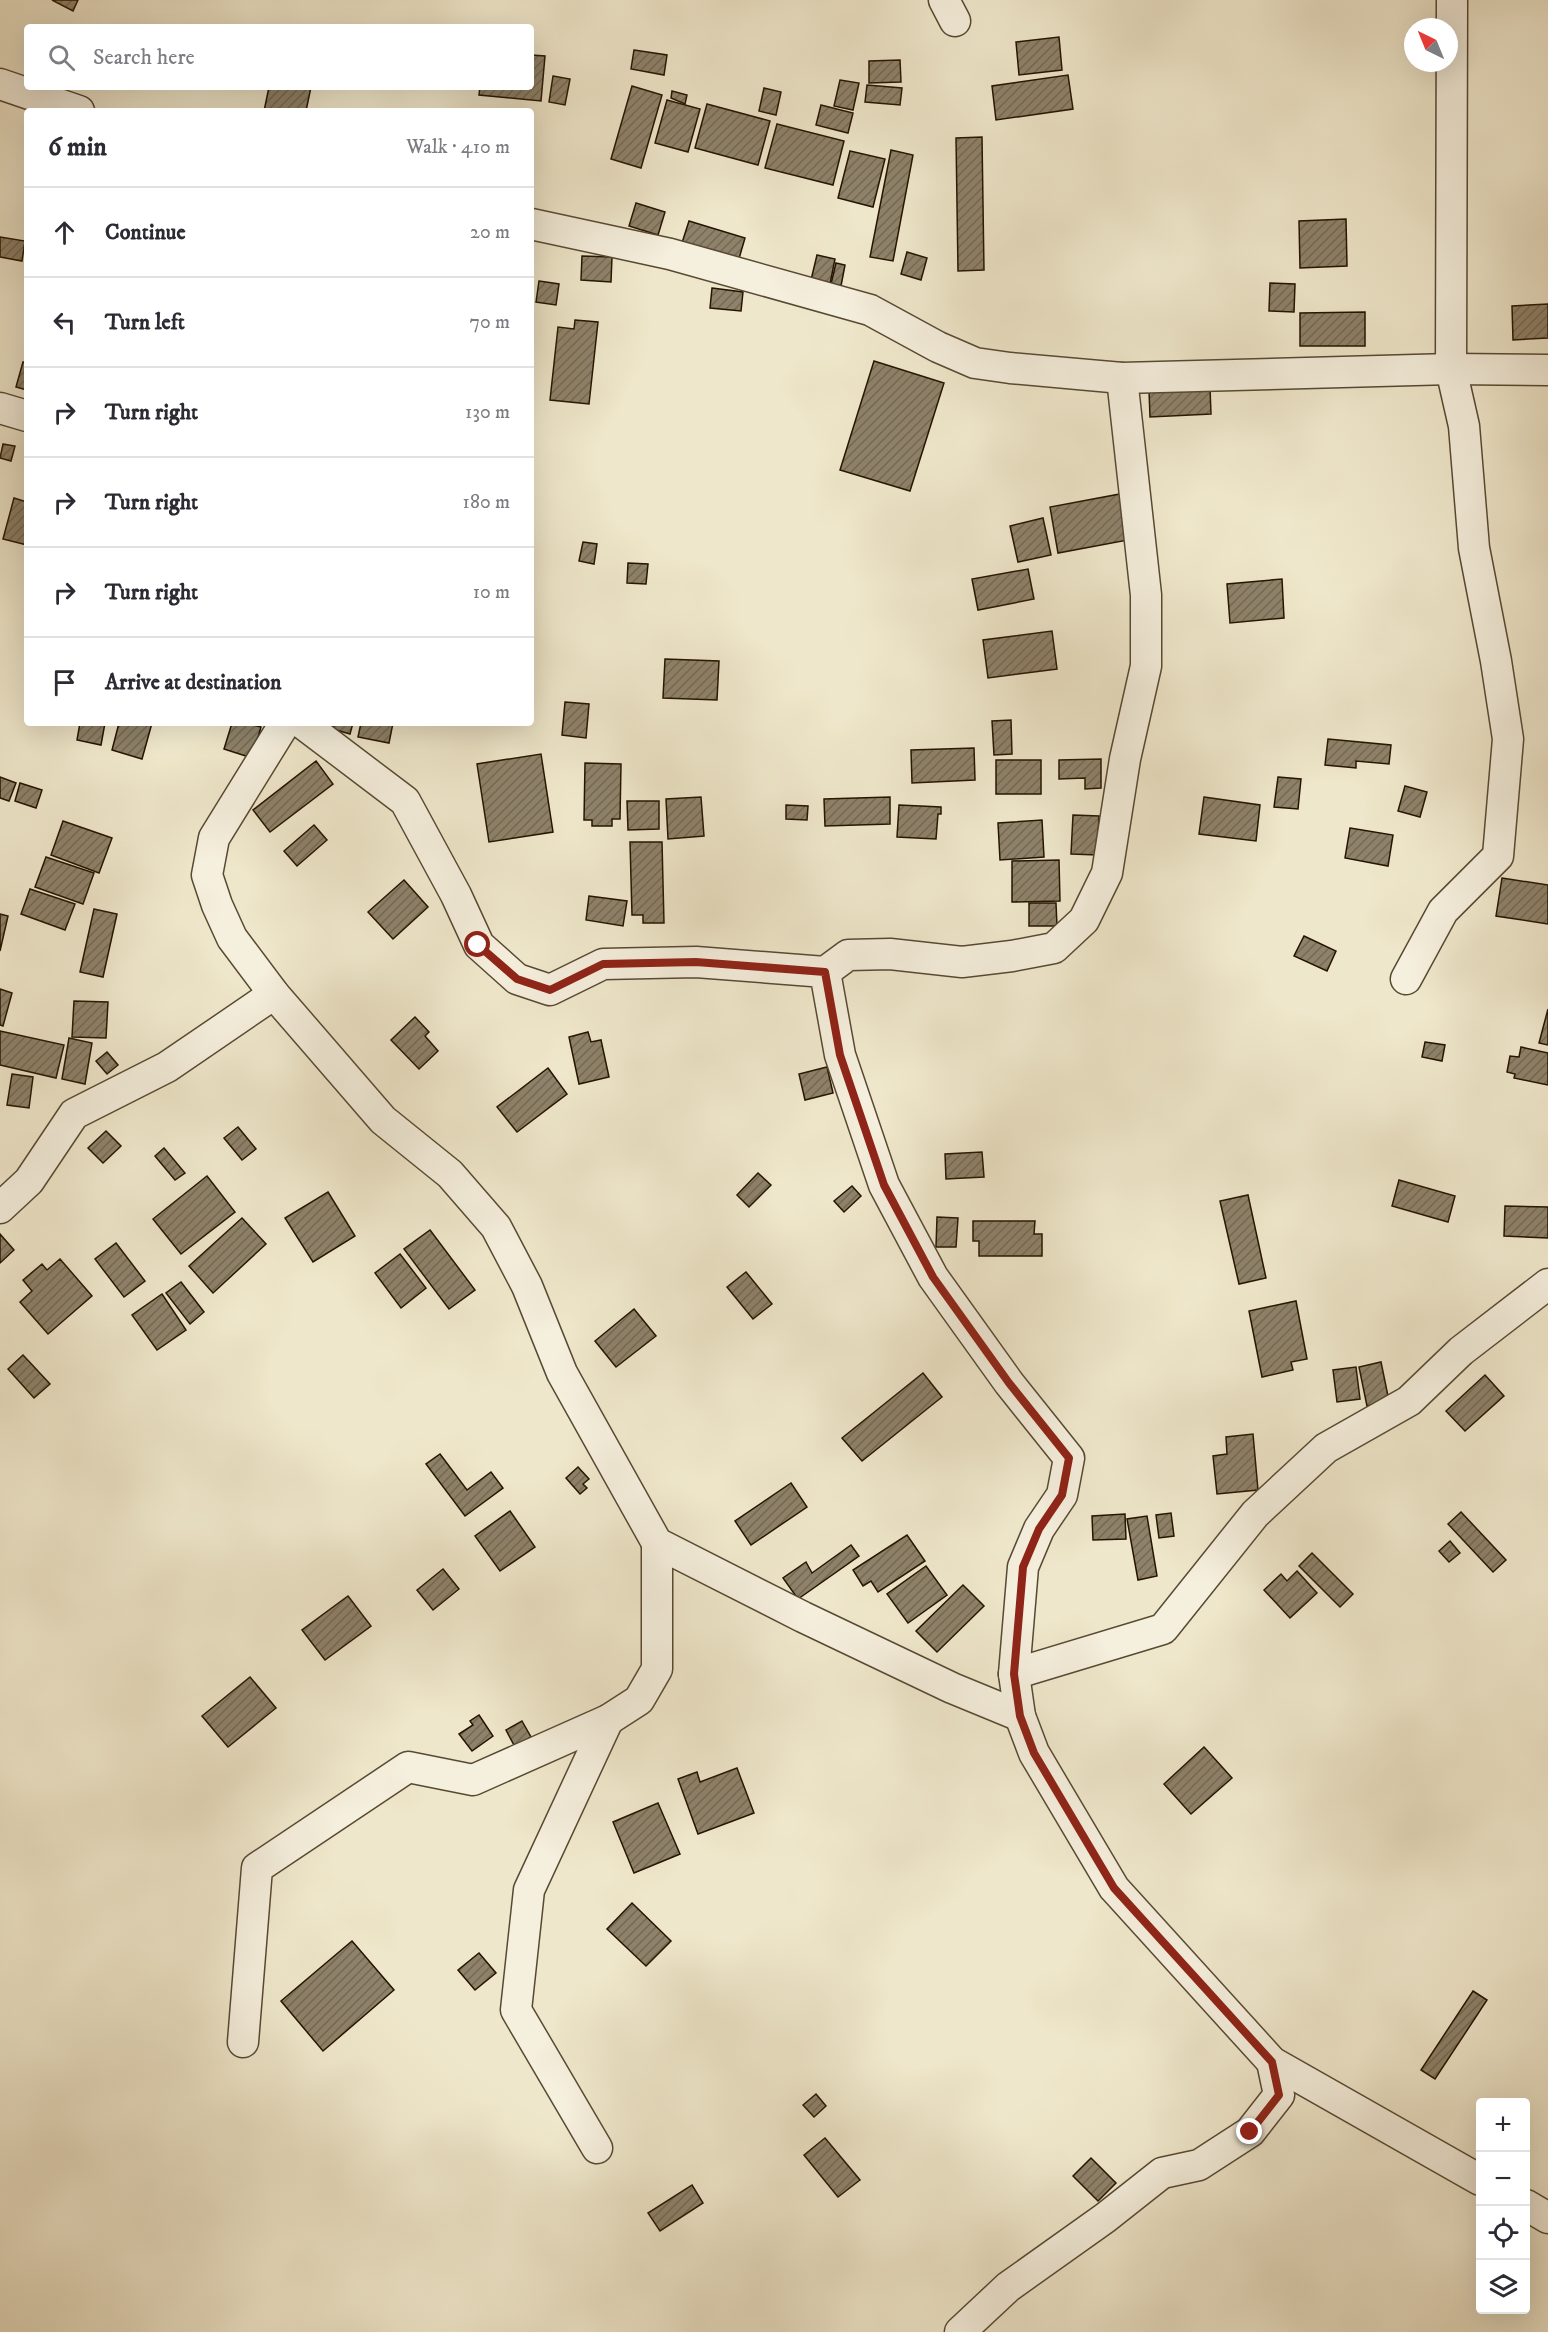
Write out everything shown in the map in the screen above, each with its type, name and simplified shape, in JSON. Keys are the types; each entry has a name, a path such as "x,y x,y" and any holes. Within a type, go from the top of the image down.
{"street":[{"path":"1406,979 1443,911 1498,856 1508,739 1496,661 1473,548 1464,426 1451,369 1452,0"},
{"path":"0,84 70,108"},
{"path":"534,225 670,255 870,310 938,347 975,363 1122,378 1451,369 1548,370"},
{"path":"306,726 405,801 456,895 478,945 517,979 550,990 603,964 696,962 825,972 848,955 890,954 962,962 1054,948 1084,920 1107,873 1125,759 1146,666 1146,595 1122,378"},
{"path":"0,408 24,415"},
{"path":"243,2042 256,1868 408,1767 473,1780 608,1720 639,1700 657,1670 657,1543 562,1373 527,1286 496,1227 450,1174 383,1120 274,993 232,938 217,904 207,875 214,838 283,726"},
{"path":"825,972 840,1055 884,1185 933,1277 1009,1383 1069,1458 1062,1495 1039,1529 1023,1567 1014,1674 1020,1716 1034,1753 1114,1888 1272,2062 1476,2178"},
{"path":"0,1208 29,1181 74,1114 167,1067 274,993"},
{"path":"1014,1674 1163,1629 1255,1514 1326,1448 1409,1401 1461,1350 1548,1284"},
{"path":"657,1543 952,1688 1020,1716"},
{"path":"597,2148 516,2010 528,1890 608,1720"},
{"path":"960,2332 1008,2287 1162,2173 1198,2165 1250,2132 1279,2095 1272,2062"},
{"path":"1528,2206 1548,2218"}],"building":[{"path":"52,0 78,0 73,11"},
{"path":"1059,37 1062,70 1019,75 1016,42"},
{"path":"634,50 667,55 664,75 631,69"},
{"path":"534,55 545,56 541,101 479,95 480,90 534,90"},
{"path":"900,60 901,82 869,83 869,61"},
{"path":"1068,75 1073,109 996,120 992,86"},
{"path":"553,76 570,79 565,105 549,102"},
{"path":"840,80 859,83 853,110 834,106"},
{"path":"867,85 902,88 900,105 865,102"},
{"path":"632,86 662,95 641,168 611,159"},
{"path":"764,88 781,92 776,115 759,111"},
{"path":"268,90 310,90 307,108 265,108"},
{"path":"672,91 687,95 685,104 671,98"},
{"path":"667,100 700,109 688,152 655,143"},
{"path":"707,104 770,121 758,165 695,148"},
{"path":"821,105 853,113 848,133 816,125"},
{"path":"777,124 844,141 833,185 765,168"},
{"path":"982,137 984,270 958,271 956,138"},
{"path":"891,150 913,155 893,261 870,257"},
{"path":"850,151 885,159 873,207 838,198"},
{"path":"636,203 665,212 658,235 629,226"},
{"path":"1346,219 1347,266 1300,268 1299,221"},
{"path":"689,221 745,238 738,262 681,246"},
{"path":"0,237 24,241 22,261 0,257"},
{"path":"907,252 927,258 921,280 901,274"},
{"path":"817,255 835,259 830,284 811,280"},
{"path":"582,256 612,257 611,282 581,280"},
{"path":"836,263 845,265 841,286 831,284"},
{"path":"539,281 559,284 556,305 536,302"},
{"path":"1270,283 1295,284 1294,312 1269,311"},
{"path":"712,288 743,292 741,311 710,308"},
{"path":"1548,304 1548,338 1513,340 1512,306"},
{"path":"1365,312 1365,346 1300,346 1300,313"},
{"path":"575,320 598,322 589,404 550,400 558,327 574,329"},
{"path":"874,361 944,383 910,491 840,470"},
{"path":"23,362 24,362 24,389 16,387"},
{"path":"1210,387 1211,414 1150,417 1149,390"},
{"path":"3,444 15,446 11,461 0,458"},
{"path":"1120,494 1128,540 1058,553 1050,507"},
{"path":"14,498 24,501 24,544 3,539"},
{"path":"1043,518 1051,555 1018,562 1010,526"},
{"path":"583,542 597,544 594,564 579,561"},
{"path":"628,563 648,564 646,584 627,583"},
{"path":"1028,569 1034,599 978,610 972,579"},
{"path":"1282,579 1284,618 1230,623 1227,584"},
{"path":"1052,631 1057,669 988,678 983,640"},
{"path":"665,659 719,661 717,700 663,698"},
{"path":"565,702 589,704 586,738 562,735"},
{"path":"1011,720 1012,754 994,755 992,721"},
{"path":"79,726 104,726 101,745 77,740"},
{"path":"118,726 151,726 142,759 112,750"},
{"path":"231,726 261,727 252,758 224,749"},
{"path":"334,726 352,726 350,734 333,729"},
{"path":"360,726 392,726 389,743 358,737"},
{"path":"1328,739 1391,745 1389,764 1356,761 1356,768 1325,765"},
{"path":"974,748 975,780 912,783 911,750"},
{"path":"541,754 553,832 489,842 477,764"},
{"path":"1101,759 1101,788 1085,789 1085,778 1059,779 1059,760"},
{"path":"996,760 1041,760 1041,794 996,794"},
{"path":"316,761 333,784 270,832 253,810"},
{"path":"585,763 621,764 620,819 612,819 612,826 592,826 592,820 584,820"},
{"path":"0,777 16,783 9,801 0,798"},
{"path":"1278,777 1301,779 1298,809 1274,807"},
{"path":"20,783 42,790 36,808 15,801"},
{"path":"1405,786 1427,792 1420,817 1398,811"},
{"path":"701,797 704,836 668,839 666,799"},
{"path":"890,797 890,824 825,826 824,799"},
{"path":"1204,797 1260,805 1256,841 1199,834"},
{"path":"627,801 659,801 659,829 628,830"},
{"path":"786,805 808,806 807,820 786,819"},
{"path":"899,805 941,807 941,814 938,814 936,839 897,837"},
{"path":"1073,815 1099,816 1097,855 1071,854"},
{"path":"1042,820 1044,857 1000,860 998,823"},
{"path":"63,821 112,838 99,873 51,855"},
{"path":"314,825 327,840 297,866 284,851"},
{"path":"1350,828 1393,835 1388,866 1345,858"},
{"path":"630,842 662,842 664,923 643,923 643,915 632,915"},
{"path":"46,857 94,873 83,904 35,887"},
{"path":"1059,860 1060,901 1012,902 1012,861"},
{"path":"1502,878 1548,885 1548,924 1496,916"},
{"path":"404,880 428,907 393,939 368,912"},
{"path":"30,889 75,904 65,930 21,914"},
{"path":"589,896 627,901 623,926 586,920"},
{"path":"1029,903 1056,903 1057,926 1029,926"},
{"path":"94,909 117,914 103,977 80,972"},
{"path":"0,914 8,916 0,951"},
{"path":"1304,936 1336,951 1327,971 1294,956"},
{"path":"0,989 12,993 3,1026 0,1025"},
{"path":"74,1001 108,1002 106,1038 72,1037"},
{"path":"1548,1009 1548,1045 1539,1043"},
{"path":"415,1017 429,1032 425,1036 438,1051 419,1069 391,1040"},
{"path":"0,1031 64,1045 56,1078 0,1065"},
{"path":"588,1032 591,1042 601,1040 609,1077 579,1084 569,1037"},
{"path":"69,1038 92,1043 85,1084 62,1079"},
{"path":"1425,1042 1445,1045 1442,1061 1422,1057"},
{"path":"1521,1047 1548,1053 1548,1085 1514,1078 1515,1074 1507,1072 1510,1056 1519,1057"},
{"path":"107,1052 118,1065 107,1074 96,1061"},
{"path":"827,1067 833,1093 805,1100 799,1074"},
{"path":"548,1068 567,1094 517,1132 497,1107"},
{"path":"12,1074 33,1077 29,1108 7,1105"},
{"path":"238,1127 256,1149 242,1160 224,1138"},
{"path":"106,1131 121,1146 103,1163 88,1148"},
{"path":"164,1148 185,1173 175,1180 155,1156"},
{"path":"982,1152 984,1177 946,1179 945,1154"},
{"path":"758,1173 771,1185 749,1207 737,1195"},
{"path":"207,1176 235,1212 181,1254 153,1219"},
{"path":"1399,1180 1455,1196 1448,1222 1392,1206"},
{"path":"852,1186 861,1196 844,1212 834,1201"},
{"path":"328,1192 355,1236 313,1262 285,1218"},
{"path":"1248,1195 1266,1278 1239,1284 1220,1201"},
{"path":"1505,1206 1548,1207 1548,1238 1504,1236"},
{"path":"937,1217 958,1218 956,1247 936,1247"},
{"path":"242,1218 266,1244 213,1293 189,1266"},
{"path":"973,1221 1035,1221 1034,1234 1042,1234 1042,1256 979,1256 979,1241 973,1241"},
{"path":"430,1230 475,1290 449,1309 404,1249"},
{"path":"0,1234 14,1250 0,1263"},
{"path":"116,1243 145,1281 124,1297 95,1259"},
{"path":"400,1254 426,1288 401,1308 375,1273"},
{"path":"60,1259 92,1296 48,1334 20,1302 32,1291 23,1280 42,1264 47,1270"},
{"path":"746,1272 772,1304 753,1319 727,1287"},
{"path":"181,1282 204,1312 190,1324 166,1293"},
{"path":"162,1294 186,1330 157,1350 132,1315"},
{"path":"1296,1301 1307,1359 1291,1362 1293,1370 1262,1377 1249,1311"},
{"path":"634,1309 656,1336 616,1367 595,1341"},
{"path":"23,1355 50,1384 34,1398 8,1369"},
{"path":"1381,1362 1389,1401 1367,1406 1359,1367"},
{"path":"1356,1367 1360,1399 1337,1402 1333,1370"},
{"path":"923,1373 942,1397 862,1461 842,1438"},
{"path":"1485,1375 1504,1396 1465,1431 1446,1411"},
{"path":"1253,1434 1258,1490 1217,1494 1213,1456 1227,1454 1226,1437"},
{"path":"440,1454 467,1490 491,1472 503,1488 465,1516 426,1464"},
{"path":"578,1467 589,1479 583,1484 587,1488 580,1494 566,1478"},
{"path":"791,1483 807,1507 751,1545 735,1521"},
{"path":"510,1511 535,1547 500,1571 475,1536"},
{"path":"1461,1512 1506,1560 1493,1572 1448,1524"},
{"path":"1171,1513 1174,1536 1159,1538 1156,1515"},
{"path":"1125,1514 1126,1539 1093,1540 1092,1516"},
{"path":"1147,1516 1157,1576 1138,1580 1127,1519"},
{"path":"907,1535 925,1561 878,1592 871,1581 863,1586 853,1570"},
{"path":"1450,1541 1460,1553 1449,1562 1439,1551"},
{"path":"851,1545 859,1556 798,1599 783,1578 806,1562 812,1573"},
{"path":"1312,1553 1353,1594 1340,1607 1299,1566"},
{"path":"926,1566 947,1595 908,1623 887,1594"},
{"path":"443,1569 459,1589 433,1610 417,1590"},
{"path":"1297,1571 1317,1593 1290,1618 1264,1590 1281,1574 1287,1581"},
{"path":"963,1585 984,1606 937,1652 916,1631"},
{"path":"348,1596 371,1626 325,1660 302,1630"},
{"path":"250,1677 276,1708 228,1747 202,1716"},
{"path":"479,1715 493,1736 472,1751 459,1734 473,1725 470,1721"},
{"path":"522,1721 531,1737 515,1747 506,1730"},
{"path":"1204,1747 1232,1778 1191,1814 1164,1784"},
{"path":"737,1768 754,1813 698,1834 678,1779 697,1772 700,1782"},
{"path":"658,1803 680,1854 634,1873 613,1822"},
{"path":"632,1903 671,1941 646,1966 607,1929"},
{"path":"352,1941 394,1990 323,2051 281,2001"},
{"path":"479,1953 496,1973 475,1990 458,1970"},
{"path":"1473,1991 1487,2000 1435,2079 1421,2070"},
{"path":"816,2094 826,2106 814,2117 803,2105"},
{"path":"825,2138 860,2180 838,2197 804,2155"},
{"path":"1091,2158 1116,2183 1098,2201 1073,2176"},
{"path":"692,2185 703,2203 660,2231 648,2213"}],"route":[{"path":"478,945 517,979 550,990 603,964 696,962 825,972 840,1055 884,1185 933,1277 1009,1383 1069,1458 1062,1495 1039,1529 1023,1567 1014,1674 1020,1716 1034,1753 1114,1888 1272,2062 1279,2095 1250,2132"}]}
